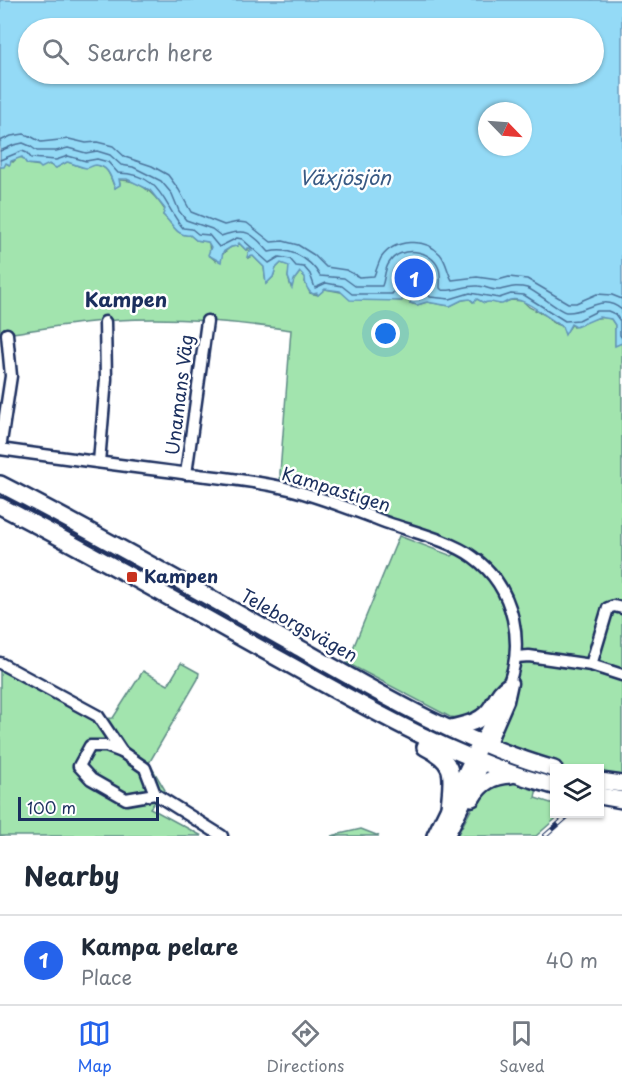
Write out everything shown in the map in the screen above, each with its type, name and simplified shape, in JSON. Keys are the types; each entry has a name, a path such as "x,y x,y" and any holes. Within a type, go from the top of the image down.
{"main road":[{"name":"Teleborgsvägen","path":"0,484 81,526 381,694 516,757 550,767"},
{"path":"0,506 74,544 399,726 477,761 514,775 550,785"},
{"path":"450,728 474,723 482,718 510,680"},
{"path":"399,726 423,746 440,754 446,760 451,776 451,814 446,836"},
{"path":"435,836 451,814 485,743"},
{"path":"451,814 462,813 484,782 501,776 514,775"},
{"path":"604,782 622,784"},
{"path":"604,797 622,800"}],"street":[{"name":"Unamans Väg","path":"186,474 207,321"},
{"path":"99,462 106,379 105,322"},
{"path":"0,449 11,376 7,334"},
{"name":"Kampastigen","path":"0,449 288,489 459,549 486,568 513,615 516,657 510,680 485,743"},
{"path":"591,665 608,608 618,607"},
{"path":"516,657 529,656 591,665 622,675"},
{"path":"0,663 98,717 122,752"},
{"path":"155,794 126,799 91,779 79,766 90,746 106,746 122,752 146,768 155,794 222,836"}],"green space":[{"path":"18,157 23,158 27,164 41,166 48,164 56,168 67,162 84,167 95,165 107,170 115,188 120,184 119,180 134,182 146,188 156,198 165,210 163,215 178,232 190,235 196,240 209,242 210,256 216,261 228,249 239,243 246,250 250,248 252,251 249,251 248,258 253,256 264,267 266,284 281,263 290,267 288,277 291,287 300,272 306,278 305,282 310,293 318,295 325,289 401,301 399,274 405,266 413,265 422,268 427,278 423,288 413,292 410,303 417,305 427,302 450,306 470,299 473,302 477,299 485,303 489,301 500,304 511,300 523,301 529,307 547,316 552,322 562,326 565,334 572,324 574,327 597,318 611,319 615,325 615,345 622,341 622,784 604,782 604,764 550,764 550,768 480,742 514,667 505,598 472,556 281,488 280,473 291,330 213,321 135,319 73,324 0,335 0,167 13,162"},
{"path":"399,536 452,556 457,552 484,571 496,586 510,627 511,650 507,671 488,704 468,719 450,717 347,663"},
{"path":"181,663 199,673 198,679 149,763 165,790 150,808 202,836 0,836 0,666 97,719 113,718 143,671 168,685"},
{"path":"502,777 537,787 535,798 550,803 550,818 556,818 536,836 457,836 479,795"},
{"path":"361,829 379,836 331,836"}],"water":[{"name":"Växjösjön","path":"0,0 622,0 622,343 615,346 615,325 611,319 599,317 576,327 571,324 565,335 562,326 530,305 516,300 502,304 484,303 477,299 474,302 470,299 450,306 427,302 417,305 410,303 414,292 420,291 427,283 426,273 418,265 406,267 398,274 397,283 404,293 402,301 350,300 340,291 325,289 318,295 313,294 300,272 292,288 288,277 289,266 281,263 266,284 264,267 253,256 247,257 249,251 252,251 250,248 246,250 239,243 223,252 221,262 208,255 211,247 208,242 196,240 190,235 178,232 163,215 165,209 150,190 127,179 119,179 120,185 115,188 109,173 100,166 85,168 67,162 56,168 49,164 41,168 38,165 27,164 22,157 11,161 10,165 6,163 4,167 0,167"}],"railway":[{"path":"545,836 565,818"}],"place":[{"name":"Kampa pelare","path":"414,278"},
{"name":"Kampen","path":"132,577"}],"district":[{"name":"Kampen","path":"126,300"}]}
